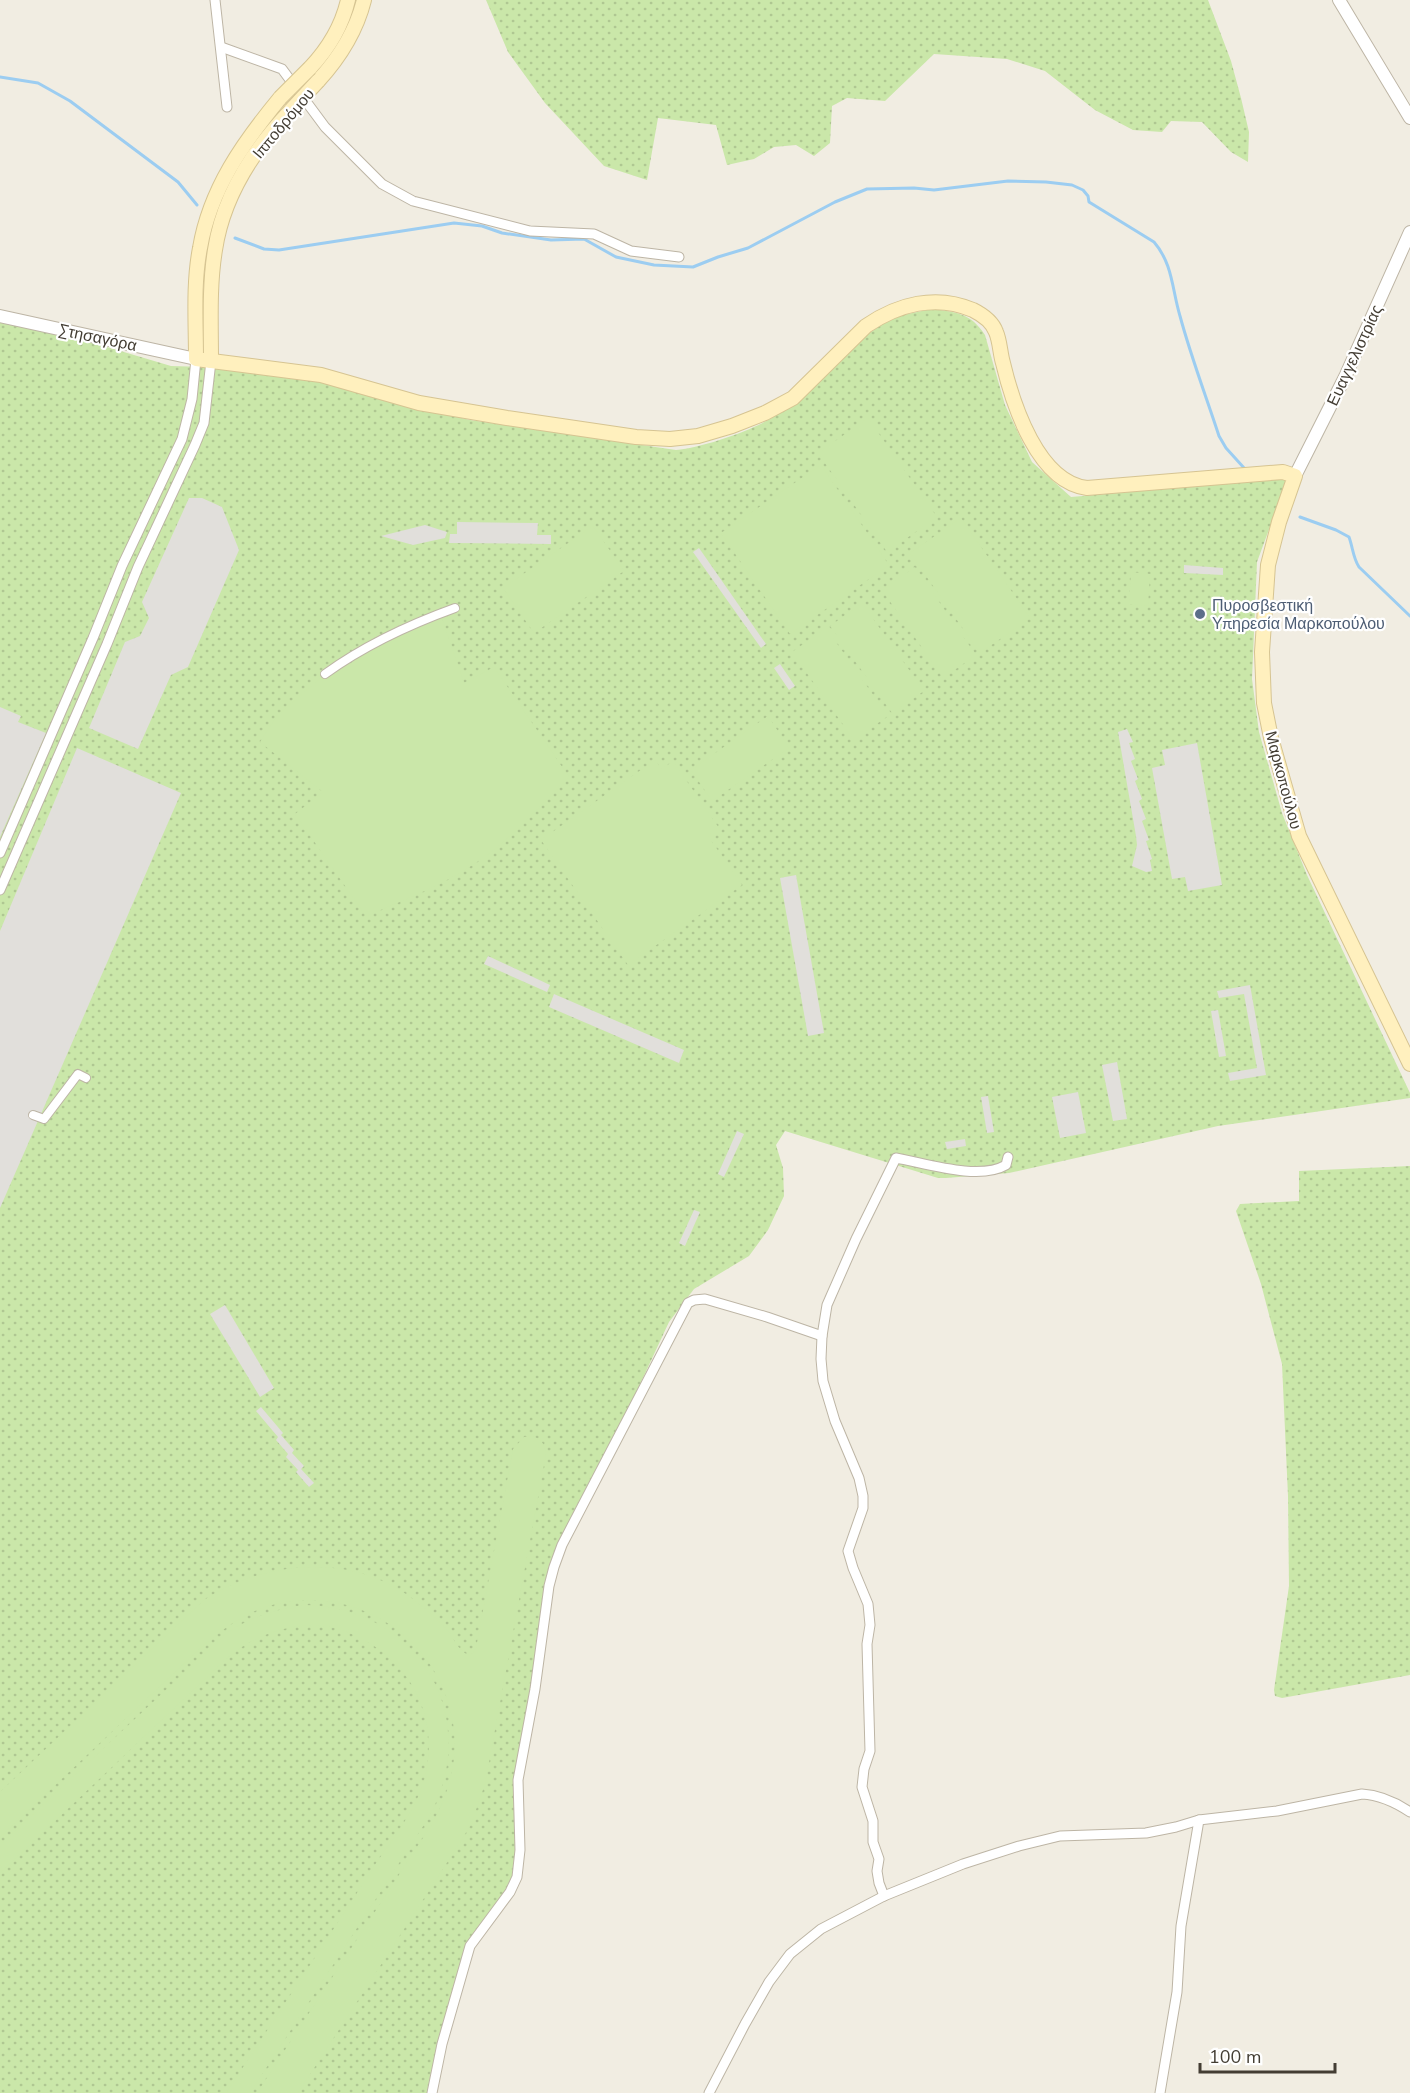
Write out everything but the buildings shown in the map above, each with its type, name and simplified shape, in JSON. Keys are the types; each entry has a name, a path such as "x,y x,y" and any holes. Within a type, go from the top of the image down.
{"main road":[{"name":"Ιπποδρόμου","path":"196,359 200,248 209,213 221,182 254,129 330,43 343,17 348,0"},
{"name":"Ιπποδρόμου","path":"211,361 212,270 214,250 222,218 235,188 256,152 344,50 357,23 364,0"},
{"path":"196,359 321,375 419,404 636,437 670,439 698,436 765,413 793,398 866,326 876,319 899,308 940,301 964,306 989,320 996,331 1013,395 1033,445 1045,463 1057,475 1076,487 1161,483 1282,472 1295,476"},
{"name":"Μαρκοπούλου","path":"1295,476 1279,522 1268,565 1262,652 1264,703 1271,738 1299,836 1410,1064"}],"street":[{"path":"215,0 226,107"},
{"path":"1339,0 1410,118"},
{"path":"221,47 282,69 325,127 382,184 413,201 530,231 594,234 631,251 679,257"},
{"name":"Ευαγγελιστρίας","path":"1295,476 1345,377 1410,232"},
{"name":"Στησαγόρα","path":"0,316 196,359"},
{"path":"0,853 122,567 182,439 192,399 196,359"},
{"path":"0,890 138,567 204,423 211,361"},
{"path":"325,674 339,663 395,632 455,608"},
{"path":"93,638 107,644"},
{"path":"33,1115 44,1119 78,1074 86,1078"},
{"path":"884,1896 877,1871 879,1858 873,1842 873,1821 862,1786 864,1769 870,1751 868,1604 848,1551 863,1508 863,1496 859,1478 835,1421 824,1381 822,1336 826,1305 897,1158 942,1168 982,1170 1000,1169 1006,1165 1008,1157"},
{"path":"432,2093 442,2044 470,1946 510,1892 517,1877 520,1850 518,1780 535,1689 549,1586 561,1545 581,1506 632,1414 688,1303 705,1299 822,1336"},
{"path":"709,2093 769,1982 790,1954 821,1929 884,1896 963,1864 1060,1836 1146,1833 1199,1820 1276,1810 1362,1794 1376,1795 1410,1812"},
{"path":"1160,2093 1175,2001 1181,1926 1199,1820"}],"green space":[{"path":"486,0 1208,0 1231,61 1241,98 1249,132 1248,162 1231,152 1202,122 1171,121 1162,132 1133,130 1095,110 1045,71 1007,59 934,54 885,101 847,98 832,106 830,143 814,156 796,145 774,147 754,159 727,165 716,125 658,118 647,180 604,166 545,103 508,52"},
{"path":"932,309 962,315 980,328 985,335 1005,405 1032,462 1071,497 1288,478 1257,562 1252,679 1259,732 1282,813 1307,875 1410,1093 1410,1098 1218,1126 1009,1173 946,1178 938,1178 785,1131 776,1145 783,1168 784,1196 768,1230 749,1256 694,1289 669,1322 628,1410 560,1539 552,1562 516,1775 517,1862 511,1883 502,1898 465,1947 431,2072 428,2093 0,2093 0,321 70,336 171,366 241,368 316,378 395,402 470,420 676,450 713,442 765,422 791,405 852,348 883,324 900,316"},
{"path":"868,418 937,517 887,552 818,453"},
{"path":"821,465 889,565 790,634 721,533"},
{"path":"961,518 1030,618 980,653 910,553"},
{"path":"593,526 624,571 534,633 503,588"},
{"path":"915,567 976,655 943,678 882,590"},
{"path":"1131,572 1150,574 1148,606 1129,604"},
{"path":"862,603 924,691 892,713 830,626"},
{"path":"442,618 464,683 494,667 569,777 515,831 481,859 434,887 366,916 295,814 323,792 260,742 276,717 325,674 328,678 383,644"},
{"path":"826,628 888,716 854,740 792,652"},
{"path":"768,716 789,748 712,801 691,770"},
{"path":"655,760 662,769 673,761 719,828 708,836 742,885 628,965 541,840"},
{"path":"1410,1166 1410,1675 1282,1698 1275,1696 1274,1690 1289,1586 1288,1496 1282,1364 1261,1284 1236,1211 1240,1204 1299,1201 1299,1171"},
{"path":"531,1436 542,1442 546,1454 485,1784 471,1824 298,2093 257,2093 432,1824 444,1799 454,1759 454,1732 442,1686 426,1659 405,1636 379,1618 350,1606 319,1600 287,1602 255,1611 235,1622 205,1644 0,1837 0,1792 204,1600 229,1586 255,1576 283,1569 312,1567 340,1569 368,1575 394,1587 418,1603 445,1627 461,1650 468,1655 473,1653 476,1648 513,1449 524,1437"},
{"path":"304,1605 344,1611 379,1625 408,1646 430,1674 444,1706 449,1742 444,1779 429,1817 250,2093 226,2093 404,1822 422,1786 429,1750 427,1728 414,1688 401,1670 368,1642 334,1628 292,1627 264,1636 239,1649 226,1659 0,1873 0,1845 228,1632 264,1614"}],"shaded area":[{"path":"189,498 202,498 222,507 239,550 188,667 171,675 138,749 89,728 125,642 140,636 149,618 142,602"},
{"path":"457,522 538,523 537,535 551,535 551,544 449,543 450,534 457,534"},
{"path":"425,525 447,532 445,538 413,545 381,536"},
{"path":"699,548 766,644 761,648 693,552"},
{"path":"1184,565 1223,568 1223,575 1184,573"},
{"path":"780,664 795,686 789,690 774,668"},
{"path":"0,707 21,716 18,722 46,733 0,837"},
{"path":"1127,729 1133,742 1129,743 1135,759 1131,761 1138,779 1135,781 1142,799 1139,801 1146,819 1142,821 1149,840 1146,841 1152,859 1150,860 1152,871 1146,872 1132,866 1137,845 1118,732"},
{"path":"1197,743 1222,885 1188,891 1185,877 1172,879 1152,768 1165,765 1162,750"},
{"path":"77,748 181,793 0,1208 0,931"},
{"path":"796,875 824,1033 808,1036 780,878"},
{"path":"488,956 550,985 547,992 484,964"},
{"path":"1250,985 1266,1075 1230,1081 1228,1073 1257,1068 1244,994 1219,998 1217,991"},
{"path":"554,994 684,1050 679,1063 549,1007"},
{"path":"1218,1010 1226,1056 1219,1057 1211,1011"},
{"path":"1117,1062 1127,1119 1113,1121 1102,1065"},
{"path":"1078,1092 1086,1133 1060,1138 1052,1097"},
{"path":"988,1096 994,1132 987,1133 981,1097"},
{"path":"737,1131 744,1134 724,1177 718,1174"},
{"path":"965,1139 966,1146 947,1149 945,1142"},
{"path":"694,1210 700,1212 685,1246 679,1243"},
{"path":"225,1305 274,1388 260,1397 210,1314"},
{"path":"261,1407 283,1433 281,1435 294,1450 292,1453 304,1466 301,1469 314,1483 309,1487 286,1457 288,1454 276,1440 278,1437 256,1411"}],"waterway":[{"path":"0,77 38,83 70,101 178,182 197,205"},
{"path":"235,238 264,249 279,250 454,223 482,226 502,233 551,240 584,239 616,257 654,265 693,267 748,248 835,202 867,189 934,190 1008,181 1072,185 1083,190 1089,202 1154,242 1160,250 1168,268 1184,331 1219,436 1226,448 1245,469"},
{"path":"1300,517 1349,537 1359,567 1410,616"}],"place":[{"name":"Πυροσβεστική Υπηρεσία Μαρκοπούλου","path":"1200,614"}]}
